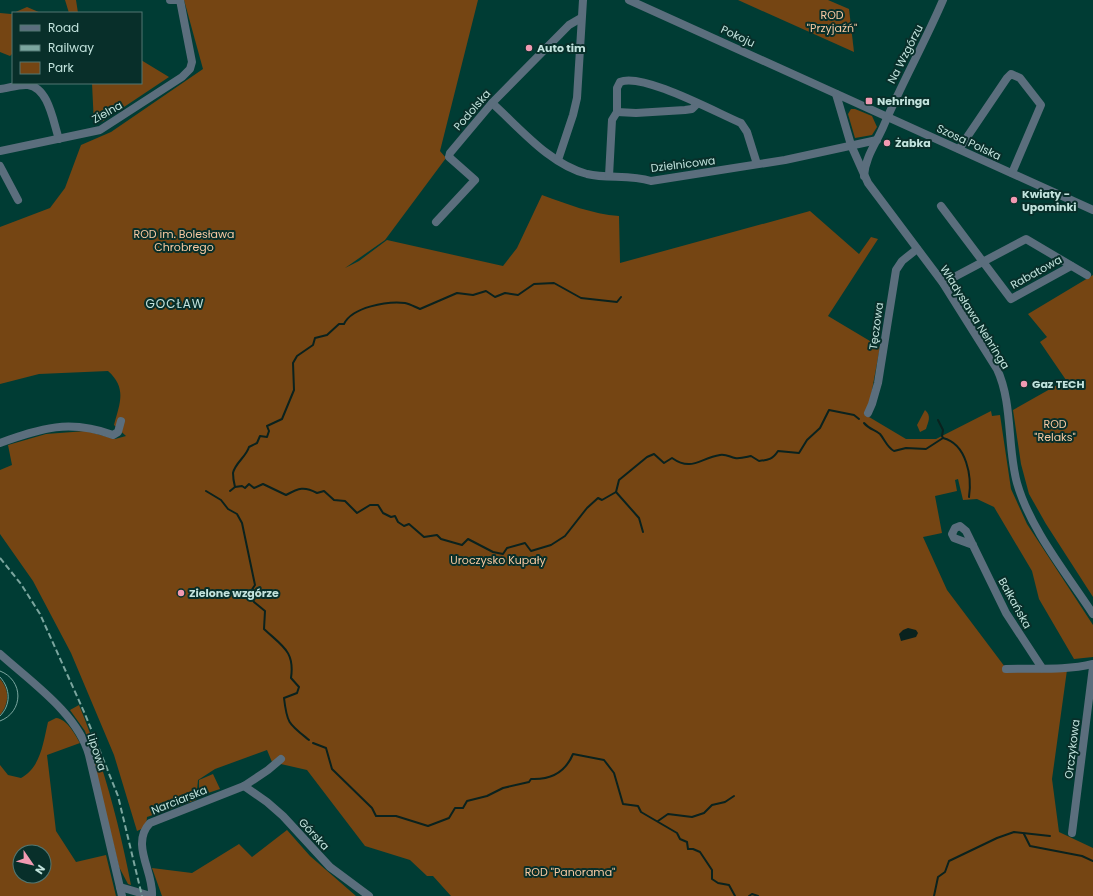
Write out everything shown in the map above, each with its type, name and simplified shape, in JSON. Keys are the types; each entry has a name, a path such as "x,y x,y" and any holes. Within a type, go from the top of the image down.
{"street":[{"path":"170,0 180,0"},
{"name":"Zielna","path":"0,151 90,133 108,126 182,77 190,70 192,56 180,0"},
{"path":"558,160 577,98 583,0"},
{"name":"Pokoju","path":"629,0 836,94"},
{"name":"Na Wzgórzu","path":"887,117 943,0"},
{"name":"Podolska","path":"436,222 475,180 449,156 492,103 569,25 581,18"},
{"path":"959,149 1007,78 1011,74 1018,76 1041,105 1012,174"},
{"path":"609,176 612,120 617,112 618,86 620,82 626,80 649,83 741,123 745,127 757,164"},
{"path":"0,89 27,85 38,89 46,101 59,139"},
{"name":"Szosa Polska","path":"836,94 1093,210"},
{"name":"Władysława Nehringa","path":"836,94 851,145 864,176 875,194 942,283 993,362 1001,378 1014,469 1025,505 1036,527 1093,614"},
{"name":"Dzielnicowa","path":"492,103 537,144 558,160 586,174 640,177 651,181 809,156 851,145"},
{"path":"617,112 636,113 685,110 698,104"},
{"path":"864,176 867,160 887,117"},
{"path":"851,145 877,140"},
{"path":"858,164 862,164 867,160"},
{"path":"0,166 18,200"},
{"path":"941,206 982,261 942,283"},
{"name":"Rabatowa","path":"1071,266 1011,299 982,261 1026,239 1087,275"},
{"name":"Tęczowa","path":"868,413 878,383 896,270 902,261 917,249"},
{"path":"0,443 29,433 66,426 87,426 113,435 118,432 121,421"},
{"name":"Bałkańska","path":"973,545 1006,613 1042,668"},
{"name":"Lipowa","path":"0,654 67,716 82,737 89,755 122,896"},
{"path":"1006,669 1080,667 1093,664"},
{"name":"Orczykowa","path":"1072,833 1093,667"},
{"name":"Narciarska","path":"151,896 151,884 142,845 146,827 161,817 244,786 268,770 281,759"},
{"name":"Górska","path":"244,786 267,802 283,816 330,867 369,896"},
{"path":"120,887 151,896"}],"green space":[{"path":"65,0 76,0 78,12 69,12"},
{"name":"Uroczysko Kupały","path":"184,0 478,0 440,151 446,158 385,240 345,268 359,261 387,240 503,266 517,248 542,195 589,211 619,216 620,263 810,211 859,254 871,237 878,239 828,316 880,347 870,401 864,414 906,439 936,439 991,411 992,416 1000,415 1011,489 1027,524 1093,625 1093,657 1074,659 1039,599 1032,571 994,507 977,499 963,500 958,479 955,480 957,491 935,496 942,533 923,537 947,590 1005,667 1067,670 1052,779 1059,832 1093,848 1093,896 451,896 433,876 427,876 410,860 365,846 307,770 272,762 267,750 215,769 198,780 196,800 147,817 146,827 137,831 114,755 71,653 33,581 0,534 0,470 12,465 8,445 46,434 86,431 115,439 126,436 114,425 120,403 120,390 114,377 108,371 39,374 0,384 0,227 50,208 65,188 81,145 111,132 203,69"},
{"name":"ROD \"Przyjaźń\"","path":"738,0 828,0 849,9 854,52"},
{"path":"27,7 39,12 15,12"},
{"path":"0,13 11,14 12,54 10,56 0,52"},
{"path":"142,61 169,77 103,121 94,125 92,84 142,84"},
{"path":"851,109 855,109 872,116 877,127 872,135 855,138 848,114"},
{"name":"ROD \"Relaks\"","path":"1093,275 1093,597 1046,524 1029,494 1021,464 1013,410 1066,380 1040,342 1047,337 1028,314"},
{"path":"925,410 929,417 926,429 920,432 917,425"},
{"path":"0,679 7,692 7,702 0,715"},
{"path":"79,705 96,749 110,794 131,885 128,884 119,867 85,731 70,710"},
{"path":"56,718 67,724 76,735 80,743 47,755 56,831 76,862 106,855 116,896 0,896 0,765 8,775 21,778 33,768 43,746 48,722"},
{"path":"213,774 220,789 199,796 199,780"},
{"path":"287,830 310,856 356,896 162,896 152,868 192,873 239,844 252,857"}],"water":[{"path":"908,628 916,630 918,633 916,637 901,641 899,634"}],"waterway":[{"path":"235,487 233,475 234,469 246,454 249,447 257,443 260,436 267,437 269,431 267,426 282,419 294,390 293,363 297,356 313,345 315,338 327,335 339,324 344,324 348,318 362,309 389,303 407,303 420,309 457,293 473,295 486,291 495,297 505,293 518,295 534,284 554,283 581,298 617,302 621,297"},
{"path":"230,491 235,487 242,486 245,488 249,484 254,488 263,484 286,495 302,489 308,489 317,493 324,491 334,500 345,501 357,513 370,505 378,505 383,513 391,517 395,516 398,522 404,526 409,524 424,537 437,535 441,539 462,545 468,539 493,552 503,554 507,548 525,543 531,551 551,545 565,536 587,508 598,498 602,500 616,492 619,480 647,457 654,454 664,463 672,458 685,464 691,464 722,455 733,458 751,456 759,461 765,460 770,459 778,451 799,453 807,440 820,428 829,410 854,415 859,419"},
{"path":"864,423 880,434 894,451 906,448 926,449 943,438 943,430 938,420"},
{"path":"943,438 951,441 963,454 970,480 969,497"},
{"path":"206,491 221,500 228,509 237,514 242,523 255,585 249,594 254,602 265,611 264,629 282,645 289,655 292,669 291,678 299,687 297,693 284,698 286,713 293,727 309,740"},
{"path":"616,492 639,518 643,532"},
{"path":"313,743 326,748 332,769 372,808 376,816 396,816 428,826 449,818 455,808 463,808 467,801 487,796 503,788 529,782 531,779 551,777 566,766 573,754 604,760 614,773 623,804 638,806 641,812 677,833 680,839 687,842 688,849 693,849 700,852 712,870 712,879 718,883 729,885 735,896"},
{"path":"658,821 668,814 692,817 704,813 712,805 725,802 734,796"},
{"path":"934,896 938,877 945,872 949,861 997,838 1014,832 1050,836"},
{"path":"1024,834 1030,846 1082,856 1093,861"},
{"path":"749,896 752,894 758,896"}],"tram line":[{"path":"0,671 8,675 14,681 18,696 14,711 8,717 0,721"},
{"path":"0,677 8,692 8,702 4,712 0,716"}],"railway":[{"path":"0,558 21,584 40,614 85,714 118,796 142,896"}],"place":[{"name":"Auto tim","path":"529,48"},
{"name":"Nehringa","path":"869,101"},
{"name":"Żabka","path":"887,143"},
{"name":"Kwiaty - Upominki","path":"1014,200"},
{"name":"Gaz TECH","path":"1024,384"},
{"name":"Zielone wzgórze","path":"181,593"}],"district":[{"name":"GOCŁAW","path":"175,304"}],"park label":[{"name":"ROD im. Bolesława Chrobrego","path":"184,240"},
{"name":"ROD \"Panorama\"","path":"570,872"}]}
